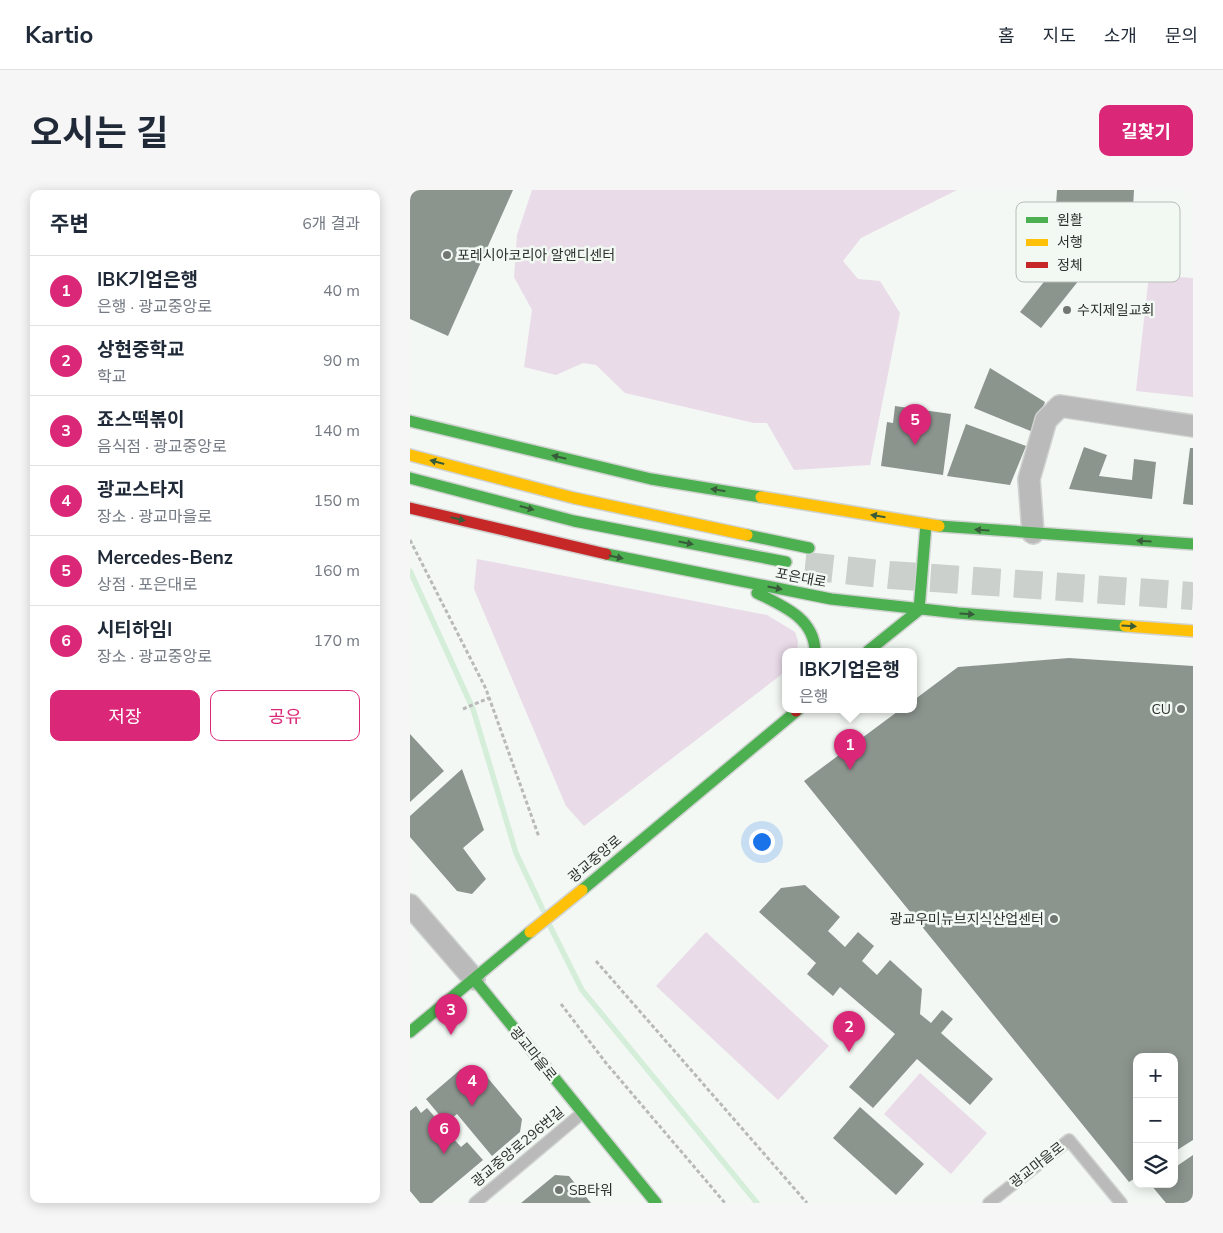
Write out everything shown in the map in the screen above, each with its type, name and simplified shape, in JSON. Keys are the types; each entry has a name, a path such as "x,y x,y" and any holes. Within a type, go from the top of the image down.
{"main road":[{"path":"410,421 651,479 926,524 1193,544"},
{"path":"414,456 574,498 809,548"},
{"name":"포은대로","path":"411,478 574,521 795,564"},
{"name":"포은대로","path":"410,508 614,556 831,599 919,610 1193,631"},
{"path":"872,648 919,610 926,524"},
{"path":"726,578 784,607 805,622 813,634 815,648"},
{"name":"광교중앙로","path":"410,1032 793,713"},
{"name":"광교마을로","path":"474,979 581,1114 656,1203"}],"street":[{"path":"1033,533 1030,479 1046,420 1060,406 1193,426"},
{"name":"광교마을로","path":"410,905 474,979"}],"lane":[{"name":"광교중앙로296번길","path":"475,1203 581,1114"},
{"name":"광교마을로","path":"989,1203 1069,1140 1121,1203"}],"path":[{"path":"410,540 489,698 539,837"},
{"path":"463,709 489,698"},
{"path":"596,961 807,1203"},
{"path":"561,1004 606,1063 725,1203"}],"shaded area":[{"path":"532,190 957,190 861,238 843,261 858,279 880,281 900,313 870,465 794,470 767,423 754,423 625,393 596,365 583,363 556,375 524,367 532,310 514,277 517,235"},
{"path":"1180,277 1193,278 1193,397 1136,391 1148,282 1180,282"},
{"path":"477,559 767,615 795,632 798,641 797,648 782,648 782,674 584,826 566,806 474,589"},
{"path":"706,932 829,1046 778,1100 656,986"},
{"path":"920,1073 987,1133 951,1174 884,1114"}],"building":[{"name":"포레시아코리아 알앤디센터","path":"410,190 513,190 448,336 410,319"},
{"path":"1057,190 1134,190 1133,202 1056,202"},
{"path":"1044,282 1077,282 1041,328 1020,312"},
{"path":"990,368 1045,402 1033,432 974,408"},
{"path":"895,406 951,414 943,475 881,466 887,422 893,423"},
{"path":"966,424 1026,446 1010,485 947,476"},
{"path":"1084,447 1107,455 1099,476 1132,480 1134,459 1156,462 1152,499 1069,489"},
{"path":"1190,448 1193,448 1193,505 1183,504"},
{"name":"광교우미뉴브지식산업센터","path":"1069,658 1193,666 1193,1140 1178,1149 1178,1053 1133,1053 1133,1180 1129,1182 804,781 896,713 917,713 917,698 958,667"},
{"path":"410,734 444,771 410,802"},
{"path":"462,769 484,830 463,848 486,879 472,894 457,891 410,837 410,816"},
{"path":"805,885 840,917 828,931 845,947 858,932 874,946 862,961 877,975 890,960 922,989 920,1014 931,1023 942,1010 953,1019 941,1033 993,1079 970,1105 917,1059 873,1108 849,1087 895,1034 840,987 833,996 807,974 816,963 759,912 781,888"},
{"path":"461,1069 482,1071 522,1119 520,1132 492,1156 457,1114 446,1123 426,1099"},
{"path":"416,1106 421,1113 427,1108 441,1124 435,1129 444,1140 450,1135 461,1147 467,1142 483,1160 432,1203 420,1203 410,1191 410,1111"},
{"path":"860,1107 924,1164 896,1195 833,1138"},
{"path":"1193,1155 1193,1203 1166,1203 1154,1188 1178,1188 1178,1165"},
{"name":"SB타워","path":"555,1175 569,1176 591,1203 521,1203"}],"waterway":[{"path":"410,571 473,709 516,853 543,910"},
{"path":"550,926 582,990 757,1203"}],"tunnel":[{"path":"805,566 890,575 1193,596"}],"traffic: fast":[{"path":"410,421 651,479 761,497"},
{"path":"410,478 574,521 786,562"},
{"path":"919,610 926,524"},
{"path":"939,526 1193,544"},
{"path":"747,535 809,548"},
{"path":"606,554 831,599 958,613 1125,626"},
{"path":"757,593 795,614 809,630 814,648"},
{"path":"872,648 919,610"},
{"path":"582,890 794,713"},
{"path":"410,1032 530,932"},
{"path":"474,979 656,1203"}],"traffic: slow":[{"path":"410,455 574,498 747,535"},
{"path":"761,497 939,526"},
{"path":"1125,626 1193,631"},
{"path":"530,932 582,890"}],"traffic: jam":[{"path":"410,508 606,554"}],"place":[{"name":"포레시아코리아 알앤디센터","path":"447,255"},
{"name":"수지제일교회","path":"1067,310"},
{"name":"Mercedes-Benz","path":"915,445"},
{"name":"CU","path":"1181,709"},
{"name":"IBK기업은행","path":"850,770"},
{"name":"광교우미뉴브지식산업센터","path":"1054,919"},
{"name":"죠스떡볶이","path":"451,1035"},
{"name":"상현중학교","path":"849,1052"},
{"name":"광교스타지","path":"472,1106"},
{"name":"시티하임I","path":"444,1154"},
{"name":"SB타워","path":"559,1190"}]}
